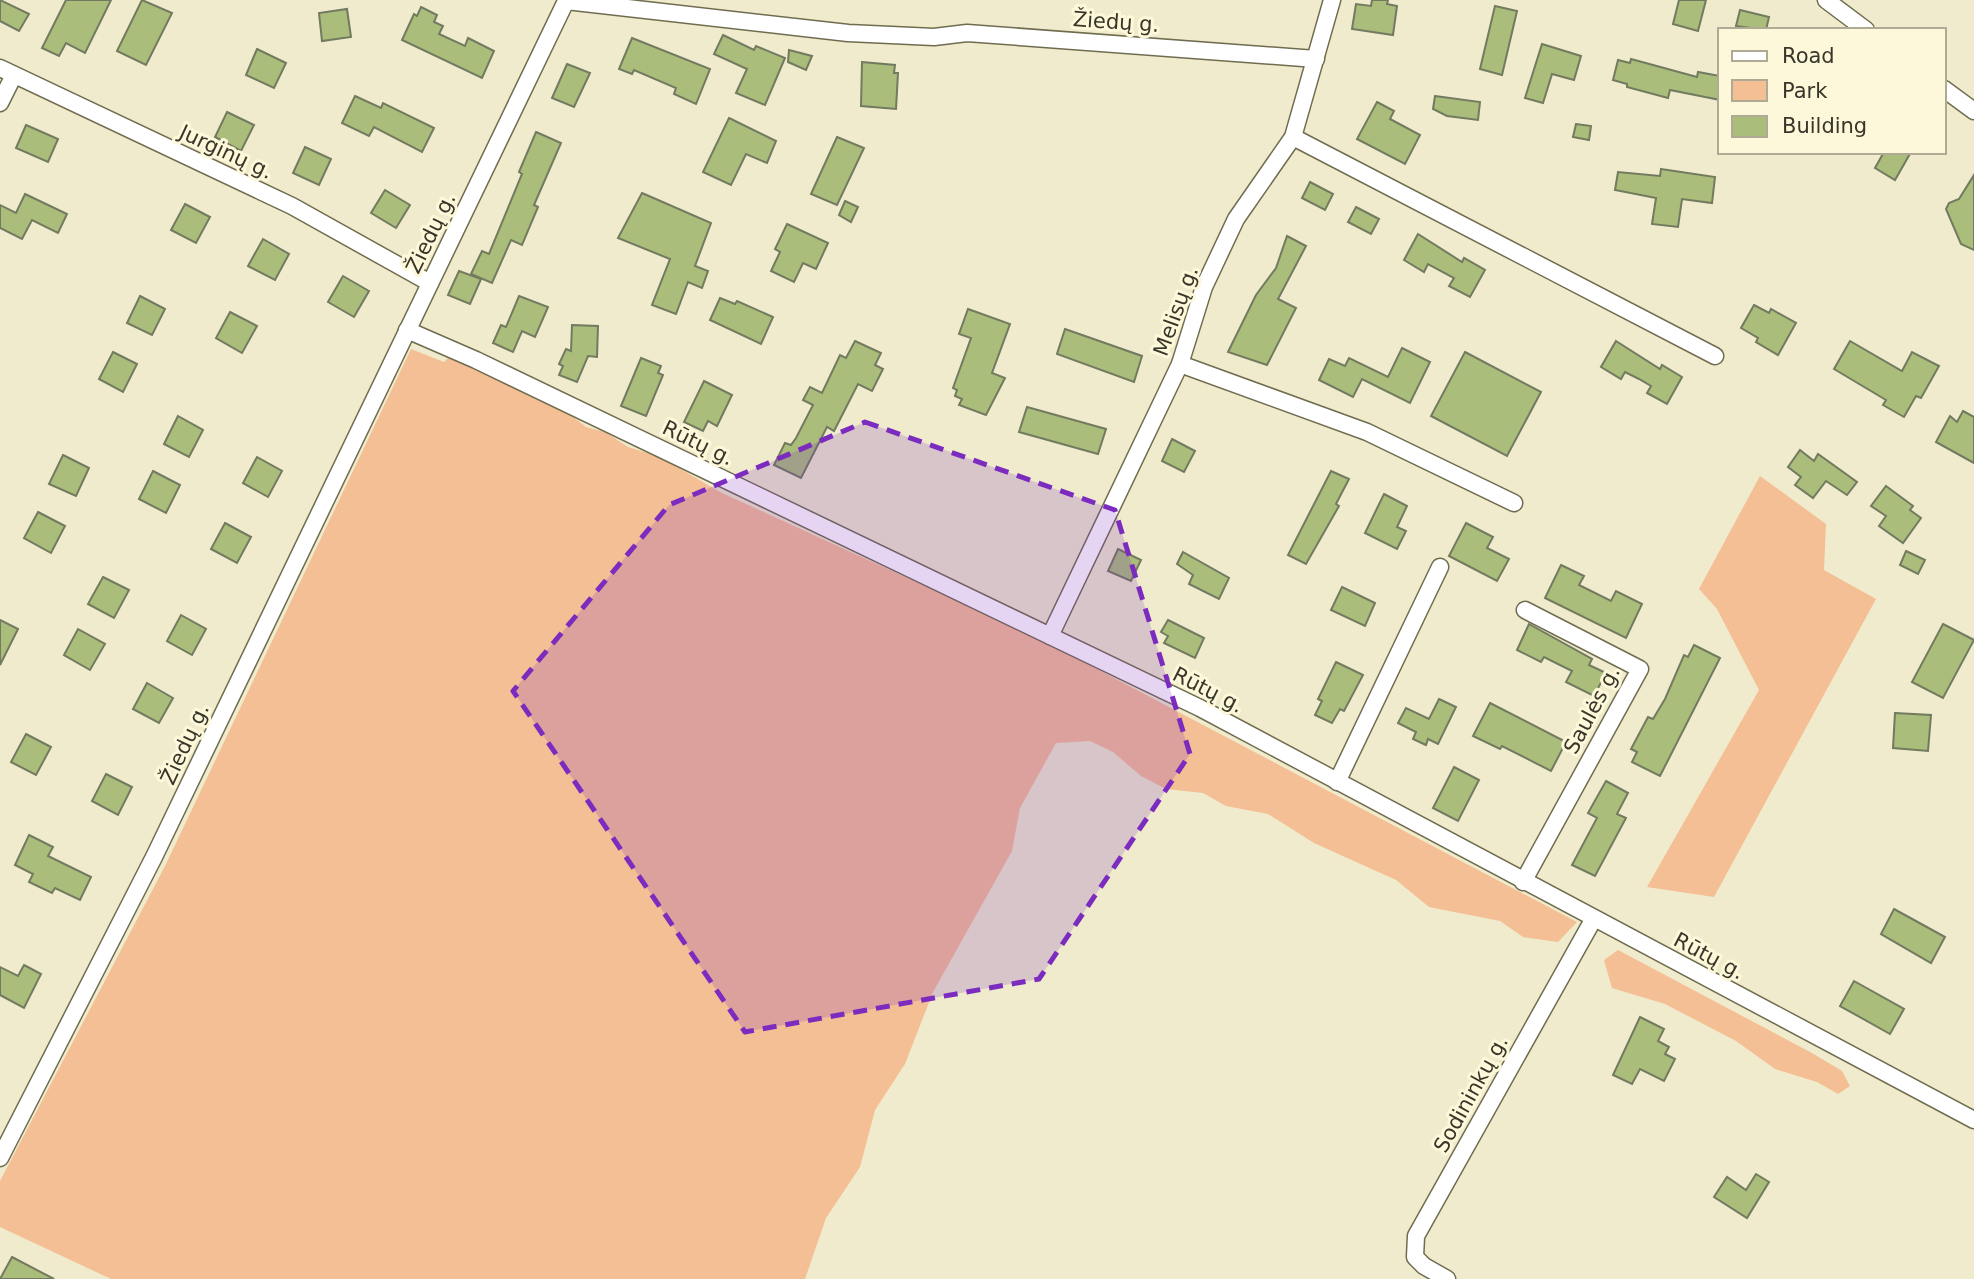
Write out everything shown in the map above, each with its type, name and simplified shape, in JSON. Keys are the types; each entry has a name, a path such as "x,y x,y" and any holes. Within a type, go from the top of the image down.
{"street":[{"name":"Melisų g.","path":"1050,636 1180,365 1183,347 1205,288 1236,219 1293,137 1332,0"},
{"path":"1826,0 1863,28"},
{"name":"Žiedų g.","path":"0,1158 154,858 566,1 848,33 934,37 967,33 1316,59"},
{"path":"0,103 7,71"},
{"name":"Jurginų g.","path":"7,71 292,206 430,283"},
{"path":"1946,90 1974,111"},
{"path":"1293,137 1715,356"},
{"name":"Rūtų g.","path":"407,330 501,372 1200,708 1593,920 1974,1120"},
{"path":"1180,365 1367,432 1514,503"},
{"path":"1337,782 1440,567"},
{"name":"Saulės g.","path":"1523,882 1640,669 1525,610"},
{"name":"Sodininkų g.","path":"1447,1279 1424,1266 1415,1257 1416,1236 1593,920"}],"highlighted area":[{"path":"865,422 1115,510 1190,754 1039,979 745,1032 513,691 669,505"}],"green space":[{"path":"411,349 444,362 452,354 463,363 480,368 537,400 557,404 586,427 605,432 628,447 660,457 720,492 1038,638 1577,922 1558,942 1523,937 1500,921 1429,907 1396,880 1314,843 1268,814 1226,806 1203,793 1166,789 1141,776 1113,752 1090,741 1056,743 1020,808 1012,851 933,992 905,1064 875,1110 860,1167 826,1218 805,1279 111,1279 0,1227 0,1181 165,866"},
{"path":"1760,476 1826,524 1824,570 1876,599 1714,897 1647,887 1759,690 1717,609 1699,589"},
{"path":"1618,950 1812,1053 1842,1071 1850,1086 1838,1094 1817,1082 1775,1069 1736,1041 1665,1004 1612,988 1604,960"}],"building":[{"path":"0,0 29,14 19,31 0,21"},
{"path":"66,0 111,0 85,53 66,43 59,56 42,48"},
{"path":"142,0 172,13 146,65 117,51"},
{"path":"1372,0 1388,0 1387,4 1397,6 1393,35 1352,29 1356,4 1371,6"},
{"path":"1679,0 1706,0 1698,31 1673,24"},
{"path":"1495,6 1517,11 1502,75 1480,69"},
{"path":"421,7 437,15 434,22 443,26 439,34 465,46 468,38 494,51 482,78 402,40 414,14 417,16"},
{"path":"347,9 351,37 322,41 319,13"},
{"path":"1740,10 1769,17 1766,28 1736,26"},
{"path":"723,35 754,50 756,46 785,58 765,105 736,93 747,69 714,54"},
{"path":"632,38 710,69 696,104 674,94 676,88 634,70 632,74 619,69"},
{"path":"1542,44 1581,56 1574,80 1552,74 1543,103 1525,98"},
{"path":"257,49 286,63 274,88 246,75"},
{"path":"789,50 812,56 806,70 788,62"},
{"path":"1631,59 1697,77 1698,72 1718,76 1718,100 1670,90 1668,98 1627,87 1627,84 1613,80 1618,60 1630,63"},
{"path":"862,62 895,65 894,73 898,73 896,109 861,106"},
{"path":"567,64 590,73 574,107 552,98"},
{"path":"355,96 381,108 383,103 434,128 422,152 374,127 369,136 342,123"},
{"path":"1435,96 1480,102 1478,120 1447,116 1433,109"},
{"path":"1377,102 1394,111 1390,119 1420,135 1405,164 1357,139"},
{"path":"227,112 254,125 241,151 215,137"},
{"path":"729,118 776,141 767,163 746,154 731,185 703,172"},
{"path":"1576,124 1591,126 1589,140 1573,137"},
{"path":"26,125 58,139 48,162 16,148"},
{"path":"536,132 561,143 534,205 538,207 522,245 511,240 492,283 471,274 482,251 489,254"},
{"path":"837,137 864,148 837,205 811,194"},
{"path":"305,147 331,159 319,185 293,173"},
{"path":"1883,154 1910,154 1895,180 1875,168"},
{"path":"1661,169 1715,177 1712,203 1682,199 1678,227 1652,224 1656,198 1615,190 1618,172 1660,176"},
{"path":"1974,175 1974,250 1961,244 1946,209 1949,203 1959,199"},
{"path":"1310,182 1333,194 1325,210 1302,198"},
{"path":"385,190 410,205 396,228 371,213"},
{"path":"642,193 711,223 695,266 708,271 702,288 688,282 676,314 652,305 670,259 618,238"},
{"path":"25,194 67,214 58,233 32,220 22,239 0,228 0,205 16,213"},
{"path":"845,201 858,207 851,222 839,215"},
{"path":"185,204 210,217 196,243 171,230"},
{"path":"1356,207 1379,219 1371,234 1348,222"},
{"path":"787,224 828,243 816,269 803,263 794,282 771,271 780,252 775,249"},
{"path":"1418,234 1462,262 1464,258 1485,270 1470,297 1449,286 1454,278 1428,264 1424,272 1404,260"},
{"path":"1287,236 1306,246 1278,299 1296,308 1267,365 1228,352 1256,295 1276,268"},
{"path":"263,239 289,254 275,280 248,266"},
{"path":"459,271 481,279 470,304 448,295"},
{"path":"343,276 369,291 354,317 328,302"},
{"path":"140,296 165,309 152,335 127,323"},
{"path":"519,296 548,307 535,337 522,331 513,352 493,343 501,325 506,327"},
{"path":"720,298 735,304 737,301 773,317 761,344 710,320"},
{"path":"1754,305 1769,313 1771,309 1796,323 1778,355 1756,342 1758,338 1741,328"},
{"path":"968,309 1010,324 992,373 1005,378 986,415 959,405 962,399 955,396 957,390 953,388 971,338 959,334"},
{"path":"230,312 257,326 242,353 216,338"},
{"path":"572,325 598,326 597,357 588,356 577,382 559,375 563,366 559,364 566,349 571,351"},
{"path":"1065,329 1142,356 1134,382 1057,354"},
{"path":"855,341 881,353 875,365 883,369 872,391 858,384 834,431 827,427 801,478 774,465 785,443 791,445 796,438 813,405 803,400 810,387 822,393 840,355 846,358"},
{"path":"1616,341 1660,369 1662,365 1682,377 1667,404 1647,393 1651,386 1639,379 1625,372 1621,379 1601,367"},
{"path":"1850,341 1902,371 1912,352 1939,366 1921,398 1916,396 1904,417 1883,405 1886,400 1834,369"},
{"path":"1402,348 1430,362 1410,403 1362,379 1353,397 1319,380 1329,359 1345,366 1349,358 1388,377"},
{"path":"113,352 137,364 123,392 99,379"},
{"path":"1465,352 1541,392 1507,456 1431,416"},
{"path":"641,358 661,366 658,373 663,375 646,416 621,406"},
{"path":"704,381 732,395 717,426 708,421 703,431 684,422"},
{"path":"1027,407 1106,429 1098,454 1019,432"},
{"path":"1963,411 1974,417 1974,463 1936,442 1950,416 1957,422"},
{"path":"178,416 203,430 189,457 164,444"},
{"path":"1172,439 1195,451 1184,472 1162,461"},
{"path":"1800,450 1814,461 1818,454 1857,482 1847,495 1826,481 1813,498 1795,485 1801,477 1788,467"},
{"path":"63,455 89,468 76,496 49,484"},
{"path":"257,457 282,471 268,497 243,483"},
{"path":"153,471 180,485 166,513 139,499"},
{"path":"1331,471 1349,479 1336,504 1339,506 1306,564 1288,555"},
{"path":"1886,486 1913,506 1910,510 1921,518 1903,543 1879,526 1886,516 1871,506"},
{"path":"1384,494 1407,506 1397,527 1406,531 1397,549 1365,533"},
{"path":"38,512 65,526 51,553 24,538"},
{"path":"225,523 251,537 237,563 211,549"},
{"path":"1466,523 1493,537 1487,548 1509,559 1497,581 1449,556"},
{"path":"1118,549 1141,560 1131,581 1108,571"},
{"path":"1906,551 1925,560 1918,574 1900,565"},
{"path":"1183,552 1229,578 1219,599 1189,584 1193,575 1177,564"},
{"path":"1561,565 1584,576 1579,585 1611,601 1616,591 1642,604 1626,638 1545,598"},
{"path":"103,577 129,590 114,618 88,604"},
{"path":"1342,587 1375,603 1365,626 1331,610"},
{"path":"181,615 206,629 192,655 167,641"},
{"path":"0,620 18,629 0,665"},
{"path":"1168,620 1204,638 1195,658 1164,643 1168,636 1161,632"},
{"path":"1529,624 1592,659 1589,665 1606,673 1594,696 1566,682 1572,671 1544,657 1541,662 1517,650"},
{"path":"1943,624 1974,640 1943,698 1912,682"},
{"path":"78,629 105,644 90,670 64,655"},
{"path":"1694,645 1720,658 1660,776 1632,762 1637,752 1631,749 1648,717 1653,719 1665,699 1684,655 1688,657"},
{"path":"1336,662 1363,675 1344,711 1340,709 1332,723 1315,715 1322,701 1318,699"},
{"path":"147,683 173,698 159,723 133,709"},
{"path":"1439,699 1456,707 1438,744 1428,739 1426,745 1413,739 1416,732 1398,723 1406,708 1429,719"},
{"path":"1490,703 1566,742 1551,771 1502,746 1500,749 1473,736"},
{"path":"1895,713 1931,715 1928,751 1893,748"},
{"path":"26,734 51,747 36,775 11,762"},
{"path":"1454,767 1479,780 1458,821 1433,808"},
{"path":"106,774 132,787 118,815 92,801"},
{"path":"1606,781 1628,793 1617,814 1626,818 1595,876 1572,865 1597,818 1588,813"},
{"path":"29,835 53,847 48,856 91,877 80,900 55,888 52,893 29,882 33,874 15,865"},
{"path":"1894,909 1945,937 1931,963 1881,934"},
{"path":"24,965 41,974 24,1008 0,995 0,967 18,976"},
{"path":"1854,981 1904,1009 1890,1034 1840,1006"},
{"path":"1640,1017 1664,1029 1658,1041 1669,1047 1665,1054 1675,1059 1664,1081 1640,1069 1632,1084 1613,1075"},
{"path":"1756,1174 1769,1182 1747,1218 1714,1197 1727,1177 1746,1190"},
{"path":"12,1257 54,1279 0,1279"}]}
